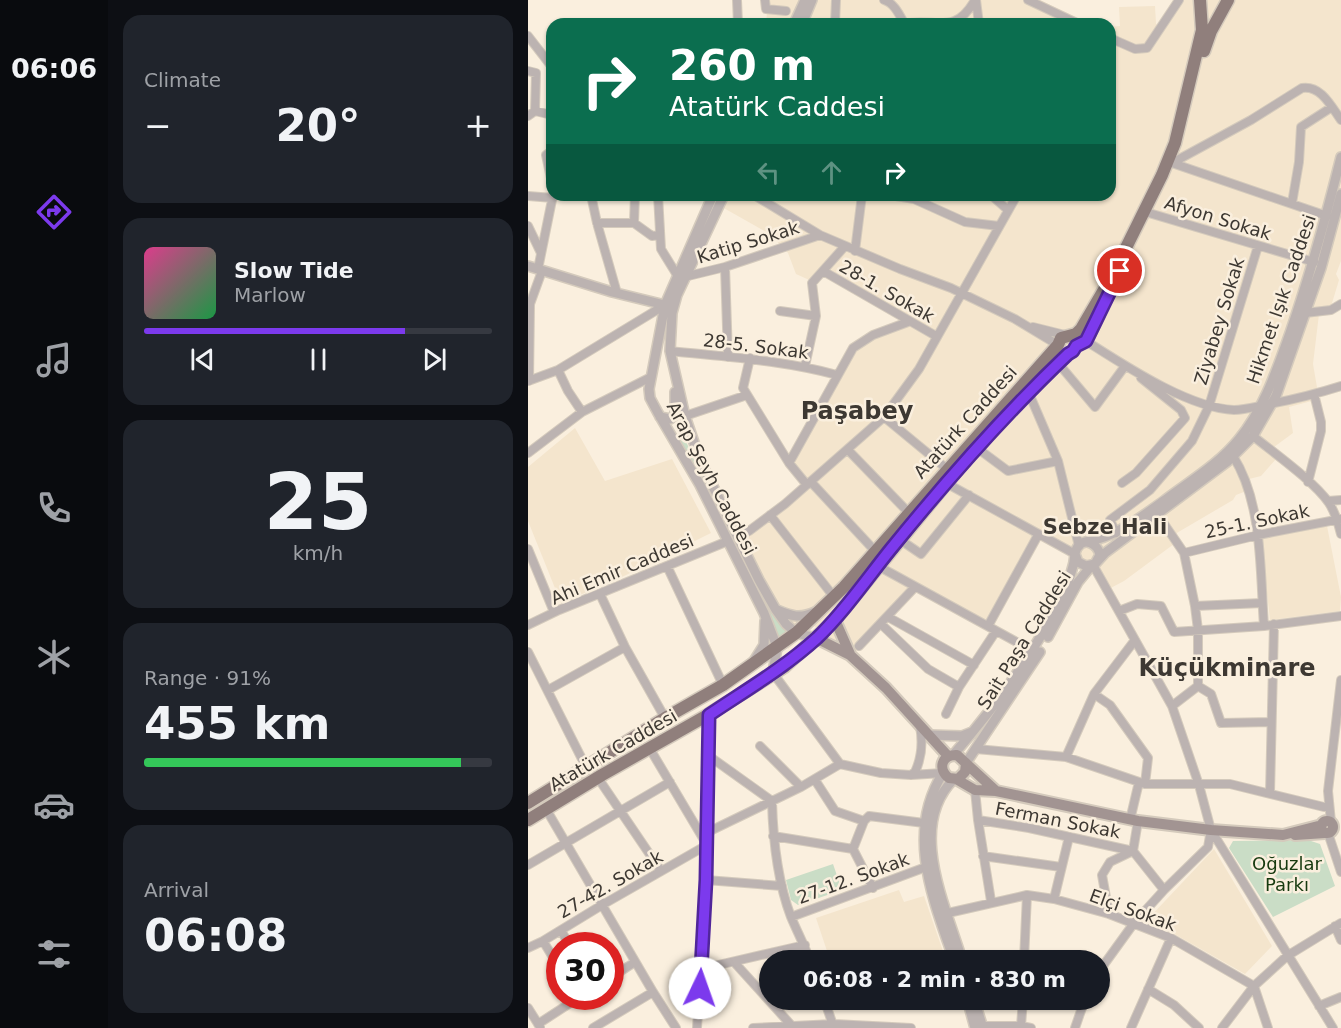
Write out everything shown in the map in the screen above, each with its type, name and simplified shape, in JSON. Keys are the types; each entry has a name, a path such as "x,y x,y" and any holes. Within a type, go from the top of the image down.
{"main road":[{"name":"Atatürk Caddesi","path":"529,798 586,767 664,718 723,685 796,633 834,597 947,469 1071,343 1109,282 1162,175 1175,143 1202,30 1200,0"},
{"name":"Atatürk Caddesi","path":"528,820 709,715 784,667 835,620 946,483 1028,391 1058,363 1149,213 1186,126 1211,31 1228,0"},
{"path":"835,620 850,655"},
{"path":"816,638 850,655 886,688 929,735 951,755 962,757 996,791"},
{"path":"951,755 942,763 943,773 975,790 996,791 1134,820 1211,830 1283,835 1331,828"},
{"path":"955,779 965,772 966,763"}],"street":[{"path":"737,0 738,18"},
{"path":"765,0 766,9 786,11"},
{"path":"797,18 805,0"},
{"path":"804,18 812,0"},
{"path":"835,18 836,0"},
{"path":"884,0 889,1 900,18"},
{"path":"960,18 968,13 975,0"},
{"path":"975,0 978,18"},
{"path":"1028,0 1066,18"},
{"path":"1116,41 1136,49 1147,48 1179,0"},
{"path":"528,36 546,59"},
{"path":"532,72 535,111"},
{"path":"1172,163 1251,120 1302,88 1309,87 1317,90 1341,120"},
{"path":"1332,107 1341,112"},
{"path":"1292,203 1299,162 1301,127 1332,107"},
{"path":"528,116 535,111 546,114"},
{"name":"Hikmet Işık Caddesi","path":"1080,547 1116,533 1138,519 1226,453 1240,437 1260,406 1282,357 1314,262 1335,215 1341,157"},
{"path":"1172,163 1335,215"},
{"name":"Hikmet Işık Caddesi","path":"1093,565 1233,456 1253,436 1272,403 1305,313 1321,268 1341,194"},
{"path":"528,196 546,197"},
{"path":"552,201 541,253 540,270 529,304 528,381 558,370 665,305"},
{"path":"592,201 617,293"},
{"path":"634,223 635,201"},
{"path":"658,201 661,249 681,276"},
{"name":"Arap Şeyh Caddesi","path":"711,201 681,276 672,313 670,351 685,416 700,460 775,609 796,633"},
{"name":"Arap Şeyh Caddesi","path":"721,201 665,305 649,389 650,398 675,441 764,613 777,647 773,673"},
{"path":"766,201 820,235 961,293 1020,322 1128,368 1209,406 1236,410 1341,386"},
{"path":"855,250 861,201"},
{"path":"921,201 965,222 999,226"},
{"path":"998,201 1008,210"},
{"path":"738,536 749,531 809,484 884,417 919,369 1013,201"},
{"name":"Afyon Sokak","path":"1149,213 1314,262"},
{"path":"597,223 634,223 652,236 660,235"},
{"path":"528,226 541,253"},
{"name":"Katip Sokak","path":"681,276 725,267 820,235"},
{"path":"805,366 816,316 812,283 846,246"},
{"name":"Ziyabey Sokak","path":"1116,533 1110,520 1150,490 1192,441 1209,406 1258,246"},
{"path":"528,266 665,305"},
{"path":"725,267 728,357"},
{"name":"28-1. Sokak","path":"823,271 908,322 936,336"},
{"path":"1305,313 1331,310 1341,304"},
{"path":"780,311 816,316"},
{"path":"789,463 853,348 873,335 908,322"},
{"path":"1020,322 1071,343"},
{"name":"28-5. Sokak","path":"670,351 750,358 805,366 837,375"},
{"path":"750,358 743,388 789,463 875,550"},
{"path":"1058,363 1095,407 1128,368"},
{"path":"1122,483 1136,473 1185,418 1181,410 1128,368"},
{"path":"558,370 582,412"},
{"path":"660,417 670,419 675,415 674,370"},
{"path":"528,453 582,412 651,377"},
{"path":"946,483 1038,535 1080,547 1093,544 1099,549 1099,557 1093,565 1081,564 1080,547 1058,461 1028,391"},
{"path":"1308,482 1321,431 1314,394"},
{"path":"685,416 747,395"},
{"path":"884,417 947,469"},
{"path":"675,441 680,434 692,438"},
{"path":"1253,436 1328,501 1339,519 1341,534"},
{"path":"977,448 1008,471 1058,461"},
{"path":"848,450 908,512"},
{"path":"1233,456 1240,468 1249,495 1258,535 1264,626"},
{"path":"899,539 921,554 969,495"},
{"path":"1328,501 1341,500"},
{"path":"770,515 834,597"},
{"path":"1158,515 1184,553 1198,630 1198,686"},
{"name":"25-1. Sokak","path":"1184,553 1339,519"},
{"path":"988,626 1038,535"},
{"name":"Ahi Emir Caddesi","path":"528,625 728,541"},
{"name":"Sait Paşa Caddesi","path":"951,755 974,731 1033,651 1065,591 1080,547"},
{"path":"528,549 530,561 555,612"},
{"path":"1093,565 1172,706 1199,785 1211,830 1333,1028"},
{"name":"Sait Paşa Caddesi","path":"966,763 1043,647 1083,575 1093,565"},
{"path":"668,566 723,685"},
{"path":"878,566 914,588 1033,651"},
{"path":"859,646 914,588"},
{"path":"600,594 625,647 664,718"},
{"path":"1195,606 1262,603"},
{"path":"1119,611 1137,604 1161,606 1174,632 1264,626 1341,616"},
{"path":"775,609 803,618 820,610"},
{"path":"751,667 764,645 764,613"},
{"path":"888,617 974,665"},
{"path":"881,624 928,669 959,687"},
{"path":"1270,793 1274,624"},
{"path":"946,714 959,687 996,631"},
{"path":"796,633 816,638"},
{"path":"1066,757 1094,694 1135,640"},
{"path":"548,690 625,647"},
{"path":"528,652 586,767"},
{"path":"773,673 840,764 881,773 911,775 943,773"},
{"path":"1331,828 1328,791 1341,680"},
{"path":"1198,686 1211,694 1221,723 1271,722"},
{"path":"1172,706 1198,686"},
{"path":"1094,694 1110,705 1148,758 1134,820 1133,851 1164,890"},
{"path":"697,1028 708,832 709,715"},
{"path":"911,775 915,772 920,757 922,737 920,725"},
{"path":"929,735 962,736 974,731"},
{"path":"760,747 801,787"},
{"path":"650,749 707,845"},
{"path":"976,749 1066,757 1142,783 1230,784 1324,807"},
{"path":"709,756 772,801"},
{"path":"1330,762 1341,763"},
{"path":"708,832 815,780 840,764"},
{"path":"943,773 935,786 924,823 923,844 934,900 951,950"},
{"path":"598,778 661,871"},
{"path":"955,779 936,804 931,834 934,868 959,950"},
{"path":"815,780 835,811 864,820"},
{"path":"528,865 670,782"},
{"path":"975,790 991,902"},
{"path":"1328,791 1324,807 1341,872"},
{"path":"772,801 773,836 782,886 791,917 806,950"},
{"path":"546,809 676,1028"},
{"path":"873,888 853,849 864,820 869,816 924,823"},
{"name":"Ferman Sokak","path":"978,820 1133,851"},
{"path":"1110,956 1134,923 1208,846 1211,830"},
{"path":"773,836 853,849"},
{"path":"1054,899 1069,837"},
{"name":"27-42. Sokak","path":"528,948 707,845"},
{"path":"1109,914 1102,875 1110,862 1133,851"},
{"path":"983,856 1061,867"},
{"name":"27-12. Sokak","path":"791,917 926,867"},
{"path":"706,880 782,886"},
{"path":"1025,950 1028,895"},
{"name":"Elçi Sokak","path":"948,913 1028,895 1054,899 1109,914 1171,938 1254,986"},
{"path":"1222,1028 1254,986 1287,956 1338,924 1341,940"},
{"path":"1131,1028 1171,938"},
{"path":"543,941 546,946"},
{"path":"701,969 804,945"},
{"path":"624,969 635,962"},
{"path":"734,962 792,1026"},
{"path":"1254,986 1268,1028"},
{"path":"1148,989 1174,1005 1200,1028"},
{"path":"593,1028 653,992"},
{"path":"1319,1006 1341,997"},
{"path":"528,1008 539,1026 561,1010"},
{"path":"828,1010 834,1026"},
{"path":"972,1010 980,1027"},
{"path":"976,1010 980,1027"},
{"path":"1022,1026 1023,1010"},
{"path":"1075,1028 1081,1010"},
{"path":"753,1028 792,1026 911,1028"},
{"path":"980,1027 1022,1026 1031,1028"}],"shaded area":[{"path":"768,0 1040,0 1078,18 766,18"},
{"path":"1177,0 1341,0 1341,261 1336,274 1339,280 1329,313 1319,314 1313,364 1319,399 1289,407 1293,433 1274,447 1276,459 1261,476 1249,479 1249,490 1236,495 1233,500 1175,534 1174,544 1124,581 1105,591 1094,571 1039,538 987,629 915,591 854,653 814,626 788,649 731,536 748,528 803,485 787,463 850,346 900,320 824,274 816,283 796,274 788,253 770,234 711,201 1116,201 1116,26 1120,26 1119,7 1155,6 1156,24 1159,26"},
{"path":"575,428 605,481 672,459 711,533 620,578 561,603 528,521 528,467"},
{"path":"1327,526 1341,597 1340,611 1270,620 1261,539"},
{"path":"1214,849 1272,946 1245,974 1148,919"},
{"path":"899,890 904,902 924,896 943,950 827,950 816,918"}],"green space":[{"path":"685,439 701,476 761,593 789,633 778,643 746,565 680,441"},
{"name":"Oğuzlar Parkı","path":"1308,840 1320,844 1335,886 1273,917 1229,848 1233,841"},
{"path":"833,864 842,890 798,905 791,900 786,880"}],"district":[{"name":"Paşabey","path":"857,411"},
{"name":"Sebze Hali","path":"1105,527"},
{"name":"Küçükminare","path":"1227,668"}],"route":[{"path":"700,988 706,880 709,715 784,667 834,621 889,551 997,424 1076,346 1086,341 1120,271"}]}
